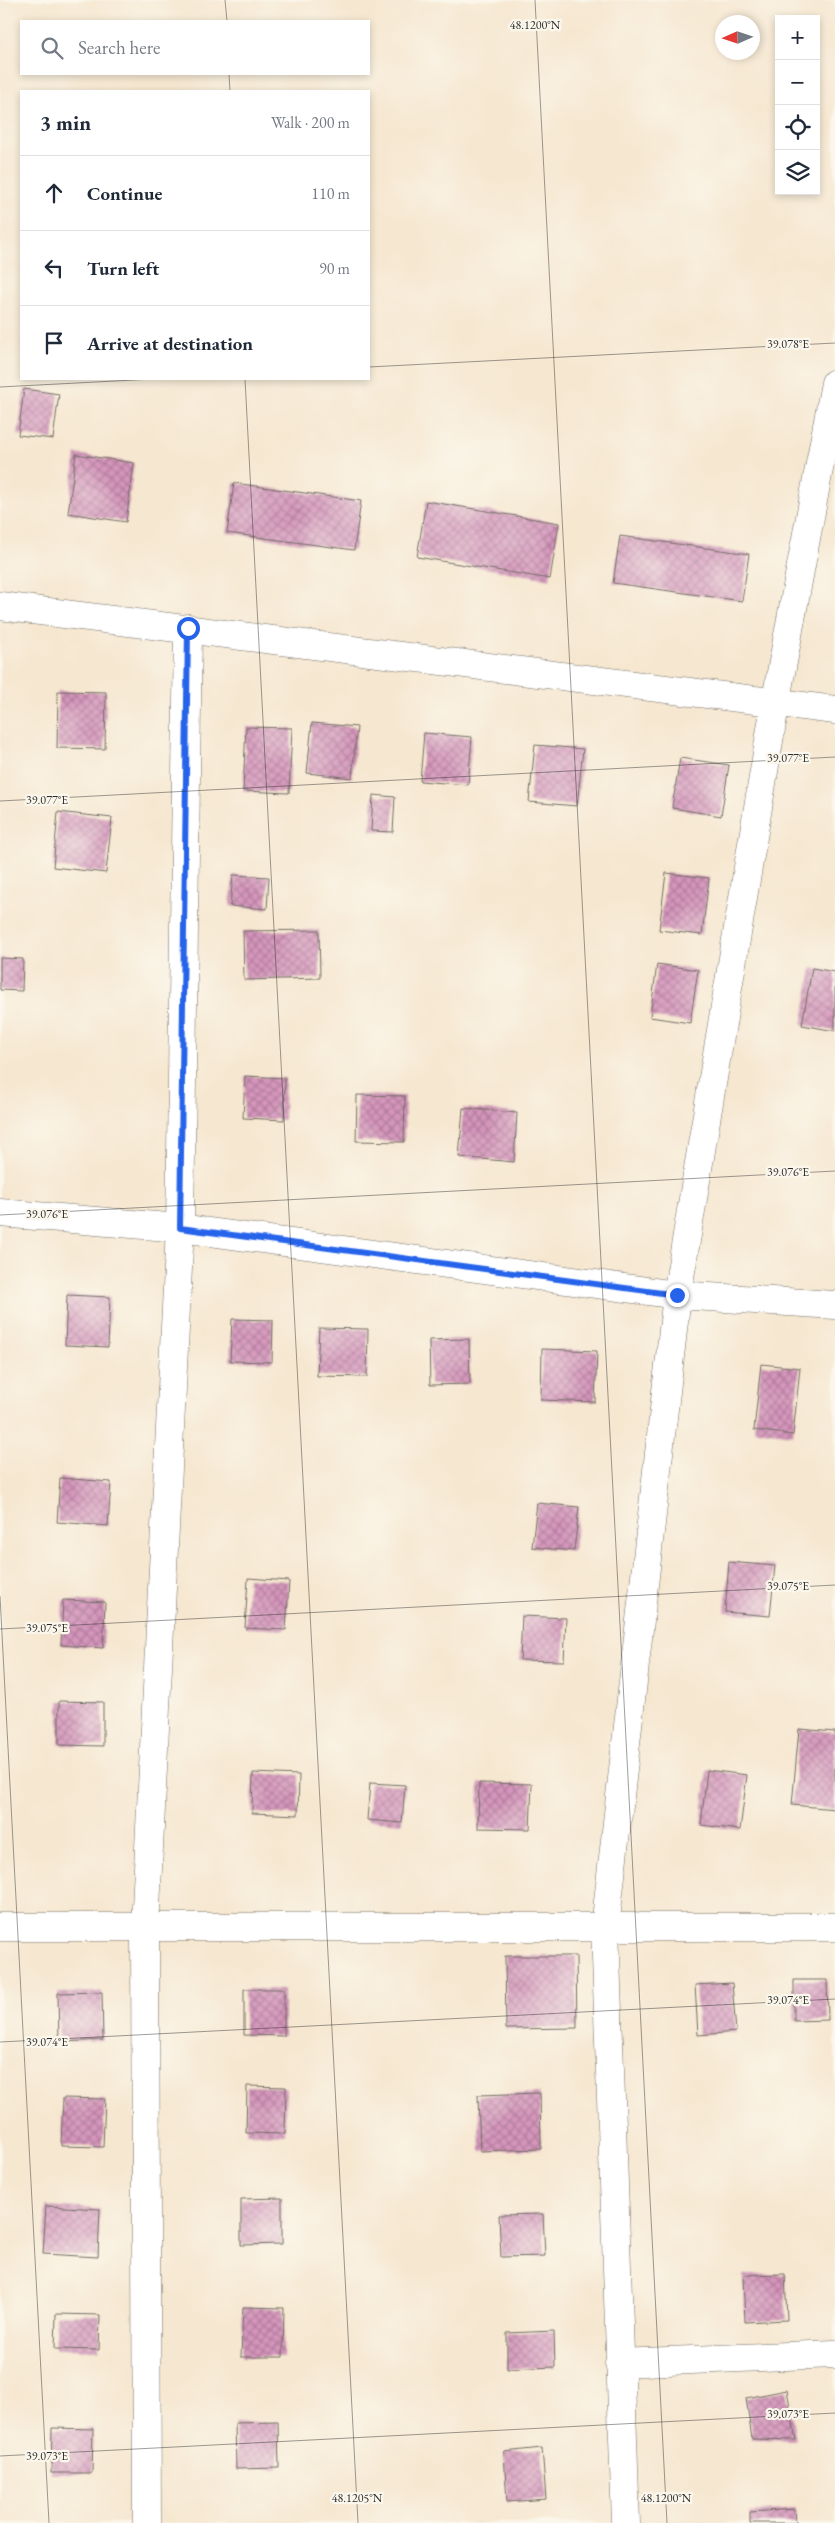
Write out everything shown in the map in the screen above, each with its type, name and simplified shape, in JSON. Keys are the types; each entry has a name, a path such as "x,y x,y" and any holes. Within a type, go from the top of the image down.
{"street":[{"path":"626,2523 605,1928 677,1295 775,705 835,383"},
{"path":"0,606 188,628 775,705 835,710"},
{"path":"147,2523 145,1928 180,1228 188,628"},
{"path":"0,1213 180,1228 677,1295 835,1305"},
{"path":"0,1927 605,1928 835,1926"},
{"path":"619,2363 835,2354"}],"building":[{"path":"24,389 59,394 53,439 18,435"},
{"path":"76,454 134,463 126,522 68,513"},
{"path":"234,483 361,501 354,550 227,533"},
{"path":"426,501 559,523 550,579 417,557"},
{"path":"620,536 749,554 742,601 613,583"},
{"path":"58,691 106,692 105,749 57,748"},
{"path":"312,723 357,727 352,778 307,773"},
{"path":"246,727 292,728 289,793 243,791"},
{"path":"424,733 472,737 468,785 420,781"},
{"path":"535,745 583,749 577,806 529,802"},
{"path":"680,758 729,765 721,816 672,808"},
{"path":"373,795 395,797 393,832 371,831"},
{"path":"58,812 112,818 106,873 53,867"},
{"path":"666,873 709,878 702,935 659,930"},
{"path":"233,875 269,877 267,909 230,906"},
{"path":"319,930 320,978 244,980 243,931"},
{"path":"0,958 23,959 22,991 0,990"},
{"path":"657,964 698,970 690,1023 650,1017"},
{"path":"812,968 835,972 835,1031 802,1025"},
{"path":"245,1076 285,1078 284,1120 243,1118"},
{"path":"357,1095 405,1096 404,1142 356,1141"},
{"path":"463,1108 517,1113 514,1162 459,1157"},
{"path":"67,1295 110,1297 108,1347 65,1345"},
{"path":"232,1319 273,1320 272,1362 230,1361"},
{"path":"319,1328 368,1329 367,1377 317,1376"},
{"path":"469,1339 470,1384 430,1385 429,1340"},
{"path":"542,1349 597,1351 595,1402 541,1400"},
{"path":"761,1364 800,1368 793,1435 754,1430"},
{"path":"60,1478 111,1482 108,1526 57,1522"},
{"path":"537,1503 579,1507 574,1551 532,1547"},
{"path":"729,1562 775,1566 770,1616 725,1612"},
{"path":"248,1578 289,1581 286,1630 245,1628"},
{"path":"63,1600 105,1602 103,1648 61,1645"},
{"path":"522,1616 566,1618 564,1661 520,1660"},
{"path":"59,1701 103,1702 103,1746 59,1745"},
{"path":"799,1729 835,1732 835,1809 792,1805"},
{"path":"707,1770 747,1775 740,1830 701,1825"},
{"path":"253,1773 299,1775 298,1815 252,1813"},
{"path":"370,1783 405,1785 402,1823 367,1820"},
{"path":"479,1783 532,1784 530,1829 478,1828"},
{"path":"505,1956 576,1956 577,2028 506,2029"},
{"path":"794,1980 827,1980 828,2020 794,2021"},
{"path":"732,1983 736,2032 698,2035 695,1985"},
{"path":"244,1989 284,1989 284,2036 244,2035"},
{"path":"102,1992 103,2040 59,2042 58,1993"},
{"path":"247,2086 286,2087 285,2134 246,2133"},
{"path":"540,2093 541,2149 480,2151 478,2095"},
{"path":"63,2098 105,2099 103,2147 61,2146"},
{"path":"282,2198 282,2244 241,2245 241,2199"},
{"path":"46,2206 100,2209 98,2257 43,2254"},
{"path":"543,2214 545,2256 501,2257 499,2215"},
{"path":"785,2274 787,2320 745,2322 743,2275"},
{"path":"243,2307 284,2308 283,2357 241,2357"},
{"path":"56,2314 100,2315 99,2350 55,2349"},
{"path":"554,2331 555,2367 507,2369 507,2333"},
{"path":"787,2390 796,2440 752,2439 746,2398"},
{"path":"278,2422 279,2468 236,2469 235,2423"},
{"path":"52,2428 93,2429 92,2473 51,2473"},
{"path":"542,2448 546,2499 507,2502 504,2452"},
{"path":"795,2509 796,2523 750,2523 750,2512"}],"route":[{"path":"188,628 180,1228 677,1295"}]}
